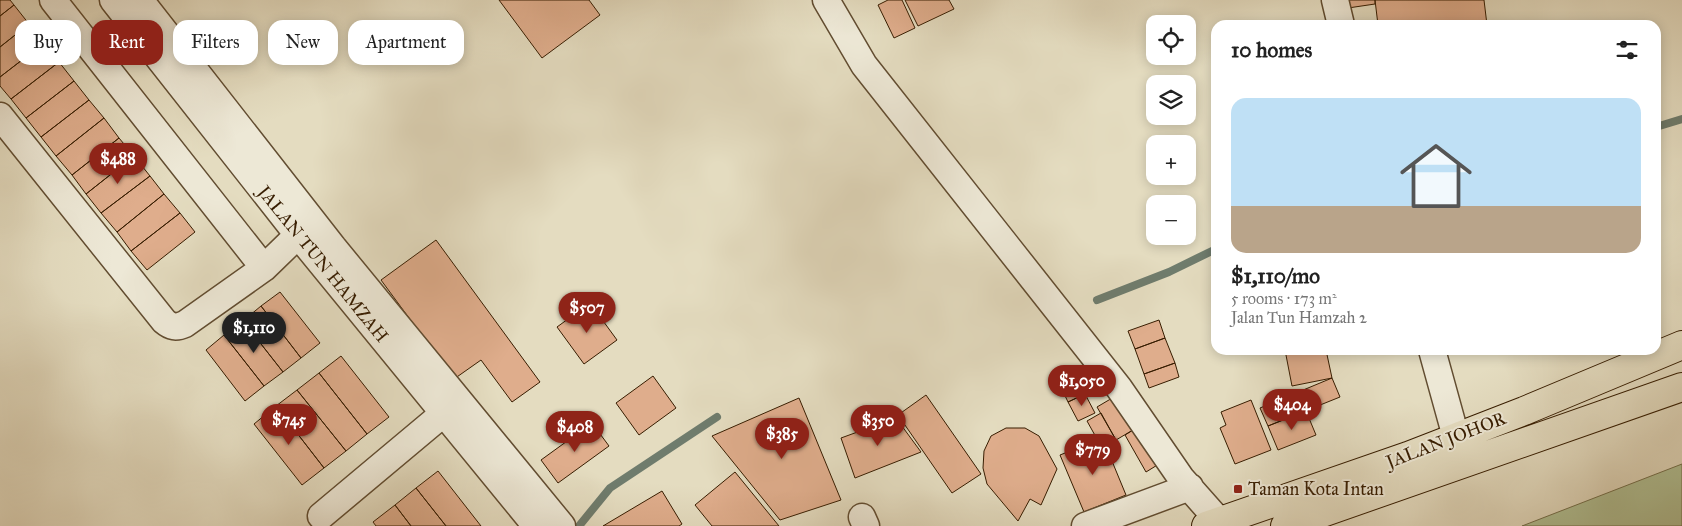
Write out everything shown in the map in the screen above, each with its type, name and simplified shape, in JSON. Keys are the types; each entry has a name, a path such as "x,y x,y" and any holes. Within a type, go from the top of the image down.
{"highway":[{"name":"JALAN JOHOR","path":"1661,354 1682,345"},
{"name":"JALAN JOHOR","path":"1212,523 1456,437 1658,355"},
{"name":"JALAN JOHOR","path":"1285,526 1681,388"}],"street":[{"path":"53,0 264,268"},
{"name":"JALAN TUN HAMZAH","path":"113,0 307,229 452,407 562,526"},
{"name":"JALAN TUN HAMZAH","path":"140,0 307,229"},
{"path":"826,0 864,65 1119,388 1190,487 1212,523"},
{"path":"1335,0 1340,20"},
{"path":"0,116 164,321 170,326 178,327 185,324 264,268 307,229"},
{"path":"1433,355 1456,437"},
{"path":"321,516 452,407"},
{"name":"JALAN TUN HAMZAH","path":"452,407 536,526"},
{"path":"1085,526 1190,487"}],"green space":[{"path":"1682,464 1682,526 1522,526"}],"building":[{"path":"0,0 10,0 14,5 0,16"},
{"path":"499,0 589,0 600,15 542,58"},
{"path":"888,0 902,0 915,28 894,38 878,5"},
{"path":"905,0 949,0 954,9 918,26"},
{"path":"1347,0 1375,0 1375,4 1348,8"},
{"path":"1375,0 1484,0 1486,20 1377,20"},
{"path":"14,5 26,20 15,20 15,35 0,47 0,16"},
{"path":"15,35 16,65 0,77 0,47"},
{"path":"16,65 55,65 11,99 0,86 0,77"},
{"path":"55,65 61,65 74,81 26,118 11,99"},
{"path":"74,81 89,100 41,137 26,118"},
{"path":"89,100 104,118 56,156 41,137"},
{"path":"104,118 119,138 72,175 56,156"},
{"path":"119,138 134,156 86,194 72,175"},
{"path":"134,156 150,176 101,213 86,194"},
{"path":"150,176 164,194 117,232 101,213"},
{"path":"164,194 180,213 131,251 117,232"},
{"path":"180,213 195,232 147,270 131,251"},
{"path":"436,240 540,382 512,402 481,360 454,379 381,280"},
{"path":"280,292 320,343 301,358 261,306"},
{"path":"590,303 617,340 584,364 557,327"},
{"path":"261,306 301,358 283,372 243,321"},
{"path":"1159,320 1165,338 1135,349 1128,331"},
{"path":"243,321 283,372 264,386 224,335"},
{"path":"224,335 264,386 245,401 206,350"},
{"path":"1165,338 1175,363 1144,374 1135,349"},
{"path":"1286,355 1327,355 1332,378 1292,386"},
{"path":"341,356 389,417 367,434 319,373"},
{"path":"1175,363 1179,377 1149,388 1144,374"},
{"path":"319,373 367,434 346,451 297,390"},
{"path":"1076,375 1085,394 1068,402 1059,383"},
{"path":"653,376 676,408 639,435 616,403"},
{"path":"1332,378 1340,397 1268,426 1260,408"},
{"path":"297,390 346,451 324,468 276,406"},
{"path":"1085,394 1095,413 1078,421 1068,402"},
{"path":"1119,394 1138,427 1116,440 1097,407"},
{"path":"926,395 981,474 952,493 898,415"},
{"path":"799,398 841,500 780,520 712,436"},
{"path":"1251,400 1271,450 1235,464 1220,428 1226,425 1221,412"},
{"path":"276,406 324,468 302,485 254,424"},
{"path":"1306,411 1316,435 1278,450 1268,426"},
{"path":"1101,413 1116,440 1102,448 1087,421"},
{"path":"896,418 921,452 855,478 841,438"},
{"path":"592,423 609,446 558,483 541,460"},
{"path":"1138,427 1159,464 1146,472 1125,435"},
{"path":"1006,428 1025,428 1039,436 1057,469 1041,505 1030,499 1018,521 987,484 983,468 984,451 991,436"},
{"path":"1093,442 1098,452 1107,449 1126,495 1084,512 1060,455"},
{"path":"438,471 481,526 446,526 416,488"},
{"path":"735,472 779,526 712,526 695,505"},
{"path":"416,488 446,526 411,526 395,505"},
{"path":"662,491 682,524 679,526 603,526"},
{"path":"395,505 411,526 376,526 373,522"}],"waterway":[{"path":"1661,125 1682,119"},
{"path":"1097,300 1169,272 1211,251"},
{"path":"579,526 610,488 717,417"}],"place":[{"name":"Taman Kota Intan","path":"1238,489"}]}
